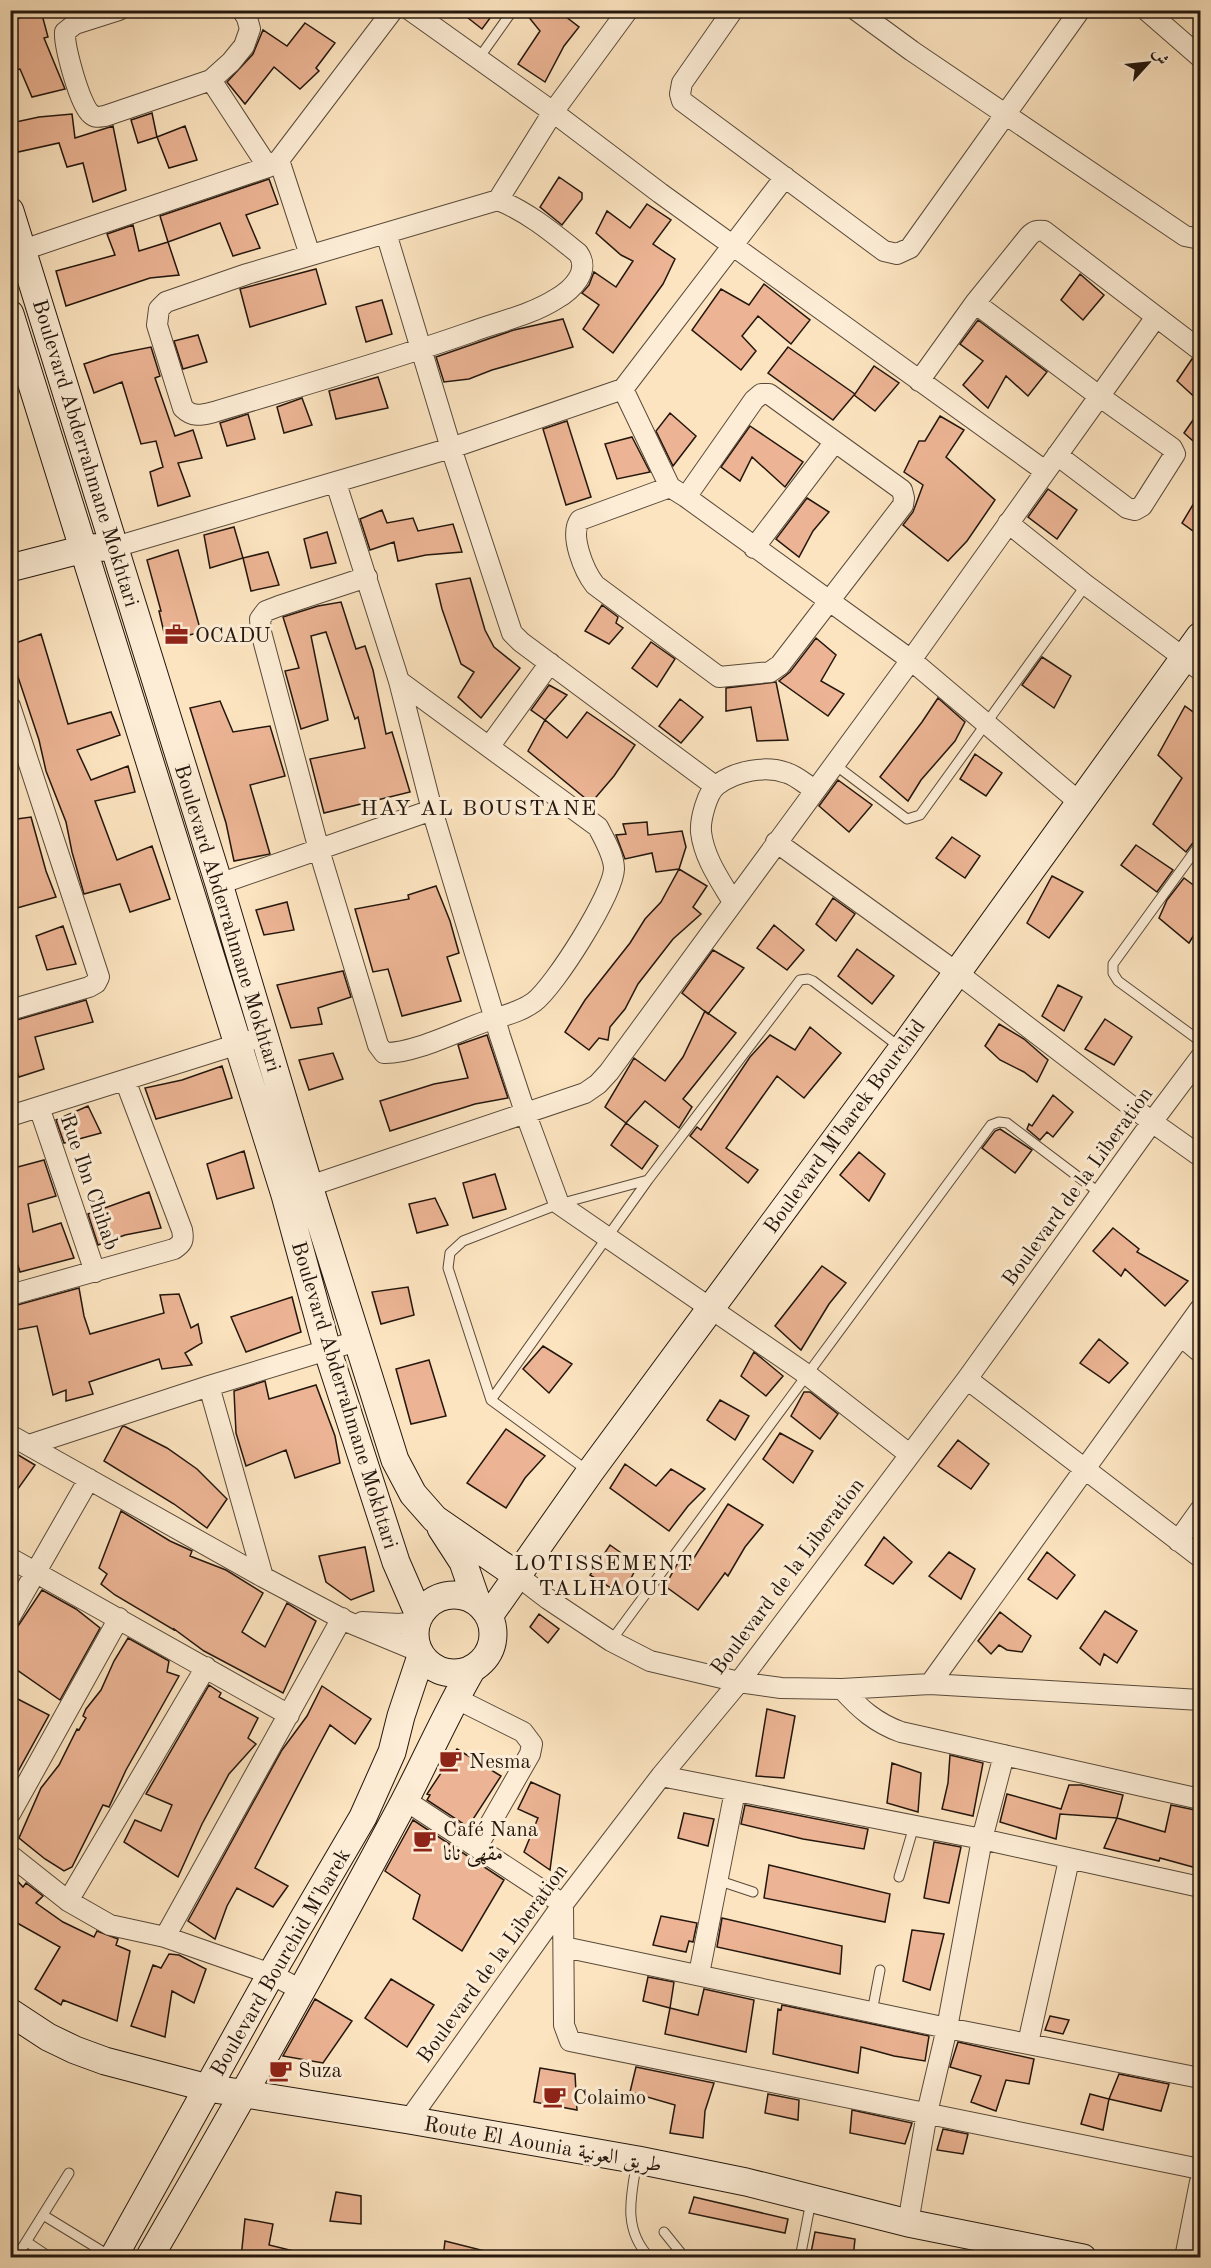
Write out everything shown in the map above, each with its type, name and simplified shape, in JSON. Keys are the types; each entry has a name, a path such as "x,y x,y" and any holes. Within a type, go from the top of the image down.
{"main road":[{"name":"Boulevard Abderrahmane Mokhtari","path":"10,211 219,884 264,1037 297,1191 327,1349 396,1562 418,1619"},
{"name":"Boulevard Abderrahmane Mokhtari","path":"10,314 237,1044 357,1341 394,1460 412,1494 435,1519 518,1576"},
{"path":"10,568 84,549 115,546"},
{"name":"Boulevard M'barek Bourchid","path":"483,1609 518,1576 590,1472 902,1049 1080,802 1192,664 1200,636"},
{"path":"435,1519 463,1562 483,1609 493,1636 487,1655 472,1669 450,1673 438,1670 420,1653 415,1637 418,1619 435,1600 456,1595 483,1609"},
{"name":"Boulevard Bourchid M'barek","path":"113,2258 271,1974 363,1817 392,1752 420,1653"},
{"name":"Boulevard Bourchid M'barek","path":"150,2258 245,2093 389,1830 455,1698 472,1669"},
{"path":"363,1817 389,1830"},
{"name":"Route El Aounia طريق العونية","path":"10,2012 48,2037 75,2050 105,2061 208,2088 638,2160 746,2182 908,2223 1083,2258"}],"street":[{"path":"119,10 75,24 65,32 72,69 89,113 95,117 105,116 211,80 231,62 244,46 250,29 242,10"},
{"path":"23,250 274,163 393,10"},
{"path":"410,10 1046,471"},
{"path":"498,200 553,112 628,10"},
{"path":"733,10 682,83 680,94 682,101 884,251 897,254 910,248 1080,10"},
{"path":"856,10 1185,236 1200,239"},
{"path":"1146,10 1200,57"},
{"path":"211,80 274,163 310,255"},
{"path":"115,546 451,448 623,388 785,177"},
{"path":"498,200 530,217 578,253 583,260 582,273 566,292 546,304 420,350 214,412 197,416 183,408 157,326 157,316 161,306 170,299 498,200"},
{"path":"920,381 975,303 1029,236 1040,230 1200,350"},
{"path":"386,233 420,350 512,633 715,786"},
{"path":"975,303 1174,451 1174,457 1142,506 1135,510 1127,508 1057,454"},
{"path":"297,1191 585,1093 598,1084 911,660 1156,317"},
{"path":"623,388 678,492 911,660 1080,802"},
{"path":"761,394 769,394 902,490 904,498 903,505 780,665 771,672 725,677 713,674 595,585 585,570 575,534 575,526 580,520 678,492 754,400 761,394"},
{"path":"754,548 834,443"},
{"path":"336,483 399,681 432,810 525,1112 560,1204 808,1376 909,1454"},
{"path":"1008,524 1192,664"},
{"path":"367,577 266,611 260,619 261,632 319,850 378,1045 384,1053 406,1050 522,1011 537,1000 557,977 608,891 614,869 608,846 597,826 399,681"},
{"path":"489,747 550,663"},
{"path":"10,706 99,977 96,983 89,987 10,1010"},
{"path":"733,902 704,848 700,829 704,807 715,786 741,772 765,769 788,773 814,790"},
{"path":"219,884 432,810"},
{"path":"776,842 956,972 1200,1156"},
{"path":"10,1116 264,1037"},
{"name":"Boulevard de la Liberation","path":"409,2120 563,1904 660,1776 739,1682 967,1379 1200,1058"},
{"path":"11,1292 95,1272 174,1249 181,1244 182,1230 125,1080"},
{"name":"Rue Ibn Chihab","path":"39,1107 95,1272"},
{"path":"930,1684 1200,1309"},
{"path":"1180,1336 1200,1352"},
{"path":"29,1445 209,1386 357,1341"},
{"path":"967,1379 1200,1557"},
{"path":"209,1386 263,1577"},
{"path":"10,1435 263,1577 345,1620 420,1653"},
{"path":"10,1617 89,1479"},
{"path":"1178,1541 1200,1510"},
{"path":"10,1558 289,1715"},
{"path":"518,1576 611,1641 650,1661 739,1682 781,1688 842,1689 930,1684 1200,1700"},
{"path":"10,1814 119,1618"},
{"path":"345,1620 399,1624 418,1619"},
{"path":"165,1937 345,1620"},
{"path":"68,1901 207,1667"},
{"path":"842,1689 865,1713 883,1725 901,1732 1200,1799"},
{"path":"455,1698 524,1732 532,1744 530,1754 477,1847"},
{"path":"908,2223 927,2113 947,2028 982,1839 1004,1755"},
{"path":"660,1776 982,1839 1069,1860 1200,1887"},
{"path":"699,1974 735,1791"},
{"path":"405,1800 563,1904 564,2025 570,2041 1200,2169"},
{"path":"10,1855 68,1901 110,1925 165,1937 271,1974 301,1990"},
{"path":"1028,2043 1069,1860"},
{"path":"564,1947 947,2028 1200,2078"},
{"path":"1185,2258 1200,2182"}],"lane":[{"path":"479,58 513,10"},
{"path":"834,764 907,819 920,815 1086,585"},
{"path":"1200,844 1113,964 1113,973 1118,981 1200,1041"},
{"path":"491,1400 648,1180 800,980 813,981 902,1049"},
{"path":"611,1641 991,1125 999,1122 1007,1123 1101,1194"},
{"path":"590,1472 491,1400 448,1268 450,1252 464,1241 560,1204 648,1180"},
{"path":"899,1878 914,1826"},
{"path":"717,1880 753,1892"},
{"path":"872,2012 880,1970"},
{"path":"638,2160 629,2205 636,2234 642,2249 650,2258"},
{"path":"16,2258 69,2173"},
{"path":"800,2258 812,2198"},
{"path":"43,2215 113,2258"},
{"path":"664,2232 685,2258"},
{"path":"27,2242 51,2258"}],"building":[{"path":"458,10 496,10 482,29"},
{"path":"523,10 557,10 579,27 564,46 545,82 518,64 540,31"},
{"path":"41,11 48,37 44,38 65,89 32,97 20,69 10,71 10,21"},
{"path":"305,23 335,43 316,68 319,71 300,89 274,67 245,104 227,82 253,54 263,30 287,46"},
{"path":"152,113 157,137 138,143 131,120"},
{"path":"72,114 75,138 113,126 126,190 93,202 83,163 67,167 59,143 18,152 11,123 39,117"},
{"path":"185,126 197,160 169,168 157,137"},
{"path":"559,177 582,193 582,199 562,225 540,207"},
{"path":"269,179 278,204 246,215 260,248 233,256 220,223 168,242 160,216"},
{"path":"647,204 671,220 653,244 675,259 663,284 613,353 583,329 599,305 582,293 589,285 594,272 616,287 633,261 621,255 596,233 607,211 630,228"},
{"path":"133,225 139,251 168,242 179,275 150,278 66,306 56,271 115,255 107,234"},
{"path":"316,269 326,304 250,327 240,289"},
{"path":"1080,274 1104,295 1083,320 1061,300"},
{"path":"764,284 810,320 791,344 758,316 742,336 756,351 741,370 692,330 721,289 749,305"},
{"path":"382,300 392,334 366,342 356,307"},
{"path":"563,319 573,347 492,370 469,379 444,382 436,357 514,330"},
{"path":"978,320 1047,372 1028,396 1006,376 988,408 963,385 983,361 960,344"},
{"path":"198,335 207,362 183,369 174,341"},
{"path":"151,347 160,376 155,378 175,436 193,430 202,458 178,463 190,496 158,506 150,472 163,467 156,441 141,444 122,382 94,393 84,364 111,355"},
{"path":"788,347 855,394 874,366 899,383 875,411 854,395 833,420 768,373"},
{"path":"1192,359 1200,362 1200,402 1177,381"},
{"path":"378,377 388,408 336,419 329,391"},
{"path":"302,398 312,425 284,433 277,407"},
{"path":"1200,410 1200,447 1184,433"},
{"path":"670,413 696,436 673,466 656,431"},
{"path":"248,414 255,439 227,446 220,423"},
{"path":"940,416 964,430 946,457 995,500 967,541 948,561 903,525 913,512 923,485 904,472 919,441 925,441"},
{"path":"567,421 591,497 566,505 543,429"},
{"path":"750,426 803,462 785,487 752,457 740,481 721,467"},
{"path":"632,437 650,472 617,479 605,444"},
{"path":"1048,489 1077,510 1057,539 1028,517"},
{"path":"1200,493 1200,536 1182,523"},
{"path":"807,498 829,512 813,531 799,557 776,539"},
{"path":"382,510 387,523 413,518 418,531 453,524 462,552 426,555 398,561 394,542 370,550 360,519"},
{"path":"234,527 243,558 210,568 204,535"},
{"path":"327,532 336,563 311,568 304,539"},
{"path":"178,550 201,632 166,641 159,611 161,611 147,560"},
{"path":"268,552 279,585 251,591 243,558"},
{"path":"470,578 485,630 494,647 520,668 481,718 458,697 474,672 461,664 436,584"},
{"path":"341,602 356,649 365,646 373,670 386,734 392,732 410,792 324,813 310,759 365,748 358,717 355,719 326,632 311,636 328,720 301,729 285,671 299,668 283,617 318,606"},
{"path":"602,605 618,617 616,623 623,628 609,644 585,631"},
{"path":"41,634 68,724 111,712 120,735 77,750 91,780 128,766 135,792 95,801 117,860 152,846 170,899 130,912 120,884 84,894 66,822 46,771 39,740 10,653 10,645"},
{"path":"816,638 836,655 821,681 844,694 828,716 779,681 790,672"},
{"path":"651,642 675,659 657,687 632,668"},
{"path":"1042,657 1071,676 1054,708 1022,685"},
{"path":"776,682 788,740 757,741 751,707 726,711 726,688"},
{"path":"549,685 567,695 545,720 531,710"},
{"path":"938,698 965,722 955,741 921,780 908,801 880,777"},
{"path":"680,699 703,717 681,743 659,726"},
{"path":"220,701 233,732 270,726 285,776 250,785 270,854 234,861 226,823 190,708"},
{"path":"1185,706 1200,717 1200,837 1186,852 1153,824 1182,778 1158,755"},
{"path":"587,712 635,745 614,776 591,803 528,751 545,720 567,738"},
{"path":"975,754 1002,773 986,796 960,779"},
{"path":"838,780 872,805 849,832 819,806"},
{"path":"31,817 56,897 10,910 10,820"},
{"path":"647,822 648,835 682,831 686,847 679,869 656,872 652,853 625,859 616,835 626,834 623,824"},
{"path":"952,837 980,856 965,878 936,858"},
{"path":"1136,845 1173,870 1157,892 1121,865"},
{"path":"679,869 707,886 693,907 701,914 673,939 638,984 625,1009 610,1027 608,1040 599,1038 589,1050 565,1032 585,1000 630,943 645,919 661,902"},
{"path":"1052,876 1083,892 1049,938 1027,923"},
{"path":"1184,878 1200,890 1200,925 1189,943 1159,918 1167,900"},
{"path":"436,886 450,921 459,953 447,957 461,1001 402,1016 388,969 373,972 355,909 409,899 408,895"},
{"path":"833,898 855,914 836,941 816,924"},
{"path":"287,902 294,930 264,935 256,910"},
{"path":"774,925 804,950 787,970 757,948"},
{"path":"63,926 76,964 47,970 36,936"},
{"path":"857,949 894,976 872,1004 838,976"},
{"path":"713,950 744,968 708,1014 682,993"},
{"path":"343,971 351,997 318,1008 322,1024 291,1028 277,985"},
{"path":"1058,985 1082,997 1064,1031 1042,1016"},
{"path":"86,1000 93,1022 35,1037 44,1069 19,1077 10,1054 10,1022"},
{"path":"705,1011 736,1033 683,1099 692,1107 679,1128 645,1101 626,1123 605,1107 634,1058 665,1081 683,1057"},
{"path":"1105,1019 1132,1037 1114,1065 1085,1049"},
{"path":"999,1024 1024,1039 1048,1060 1037,1082 1024,1072 1000,1060 985,1046"},
{"path":"810,1027 841,1053 804,1098 777,1076 726,1148 758,1170 748,1183 690,1136 697,1127 701,1130 750,1057 770,1035 795,1050"},
{"path":"487,1035 508,1098 475,1104 390,1131 380,1101 434,1084 468,1078 458,1045"},
{"path":"333,1053 343,1079 309,1090 299,1060"},
{"path":"222,1066 232,1098 156,1119 145,1088 182,1080"},
{"path":"1053,1095 1073,1112 1053,1137 1047,1132 1040,1140 1027,1129 1029,1124 1032,1126"},
{"path":"88,1106 101,1133 64,1143 56,1120"},
{"path":"626,1123 658,1146 642,1169 611,1145"},
{"path":"1000,1129 1032,1150 1015,1173 982,1148 995,1131"},
{"path":"244,1151 254,1188 217,1199 207,1164"},
{"path":"859,1152 885,1174 869,1201 840,1175"},
{"path":"44,1160 56,1196 28,1204 33,1232 61,1223 74,1258 20,1272 10,1240 10,1169"},
{"path":"495,1174 506,1209 473,1218 463,1183"},
{"path":"149,1192 161,1228 125,1235 98,1245 88,1214"},
{"path":"435,1198 448,1225 417,1233 409,1204"},
{"path":"1113,1228 1139,1249 1137,1252 1188,1281 1165,1306 1125,1269 1121,1276 1093,1251"},
{"path":"822,1266 846,1283 829,1304 801,1350 775,1326"},
{"path":"408,1287 414,1315 381,1324 372,1292"},
{"path":"79,1288 90,1334 164,1313 160,1295 179,1294 191,1328 198,1324 202,1343 185,1353 192,1365 162,1369 159,1359 89,1382 93,1394 66,1401 66,1390 53,1395 37,1326 10,1331 10,1307"},
{"path":"292,1297 301,1332 246,1352 231,1317"},
{"path":"1099,1339 1128,1363 1109,1383 1080,1363"},
{"path":"543,1346 572,1364 549,1393 523,1369"},
{"path":"754,1352 783,1376 766,1396 741,1376"},
{"path":"429,1360 446,1416 411,1424 396,1369"},
{"path":"265,1381 269,1399 316,1385 335,1436 340,1463 295,1478 286,1450 246,1466 236,1433 234,1391"},
{"path":"804,1392 810,1392 838,1414 820,1439 791,1416"},
{"path":"720,1400 749,1416 735,1440 707,1420"},
{"path":"124,1426 167,1448 197,1469 227,1499 207,1528 174,1504 104,1461"},
{"path":"506,1429 545,1456 525,1478 506,1508 467,1483"},
{"path":"780,1433 813,1451 793,1483 763,1459"},
{"path":"958,1440 989,1464 971,1489 938,1466"},
{"path":"10,1450 35,1465 10,1500"},
{"path":"625,1464 656,1486 671,1469 705,1489 688,1506 669,1531 610,1488"},
{"path":"728,1504 763,1525 745,1547 728,1576 725,1573 698,1610 665,1586 679,1561 687,1569"},
{"path":"121,1511 170,1541 192,1551 190,1556 226,1570 263,1593 242,1632 265,1647 287,1603 316,1621 283,1693 204,1651 174,1629 115,1595 101,1584 107,1574 99,1568"},
{"path":"884,1537 912,1562 893,1584 865,1565"},
{"path":"610,1545 638,1565 622,1595 590,1575"},
{"path":"365,1547 374,1591 351,1600 326,1582 319,1556"},
{"path":"949,1552 975,1569 961,1599 929,1576"},
{"path":"1047,1552 1075,1575 1057,1599 1028,1579"},
{"path":"42,1590 76,1609 100,1628 60,1700 10,1665 10,1638"},
{"path":"1105,1611 1137,1631 1117,1663 1104,1654 1100,1665 1080,1648"},
{"path":"1000,1612 1031,1636 1022,1652 1007,1650 999,1645 991,1654 978,1641"},
{"path":"539,1614 559,1629 548,1643 530,1627"},
{"path":"128,1638 169,1661 167,1672 179,1676 126,1770 109,1807 103,1805 72,1867 64,1871 19,1838 41,1788 59,1765 77,1729 79,1730 86,1718 83,1716 86,1709 101,1690 114,1661"},
{"path":"209,1685 221,1693 219,1697 258,1718 248,1738 256,1744 229,1774 202,1824 178,1877 124,1842 135,1820 161,1831 172,1805 146,1794"},
{"path":"322,1686 371,1719 355,1744 330,1725 255,1868 288,1886 273,1907 237,1888 227,1906 215,1939 188,1921 282,1750 307,1716"},
{"path":"10,1695 49,1715 10,1786"},
{"path":"767,1709 795,1716 784,1778 756,1776"},
{"path":"457,1749 501,1776 468,1827 427,1800 430,1795 427,1794"},
{"path":"950,1755 983,1763 973,1816 942,1809 948,1783"},
{"path":"892,1763 921,1773 918,1812 887,1803"},
{"path":"531,1782 560,1795 550,1870 524,1852 538,1818 518,1809"},
{"path":"1069,1785 1081,1785 1123,1795 1117,1818 1060,1814 1056,1839 1000,1822 1007,1794 1061,1809"},
{"path":"745,1805 868,1829 864,1849 803,1839 741,1824"},
{"path":"1171,1805 1200,1811 1200,1869 1160,1858 1159,1861 1104,1848 1117,1818 1165,1832"},
{"path":"684,1813 714,1819 708,1846 678,1838"},
{"path":"413,1820 504,1880 462,1951 413,1919 420,1895 385,1871"},
{"path":"934,1842 961,1847 949,1903 924,1898"},
{"path":"769,1865 890,1894 885,1922 764,1898"},
{"path":"10,1873 23,1887 26,1883 43,1896 36,1903 63,1922 94,1937 97,1931 118,1939 116,1945 130,1951 117,2021 63,2000 61,2005 35,1989 60,1947 10,1919"},
{"path":"661,1916 697,1923 693,1942 689,1941 686,1952 653,1945"},
{"path":"722,1918 842,1946 840,1974 717,1947"},
{"path":"912,1930 944,1934 930,1990 903,1981"},
{"path":"169,1954 179,1955 206,1969 194,2003 172,1991 165,2037 131,2026 153,1965 161,1968"},
{"path":"648,1977 674,1982 670,2008 643,2001"},
{"path":"391,1979 434,2005 407,2047 365,2018"},
{"path":"704,1989 754,2000 746,2052 665,2034 670,2008 698,2015"},
{"path":"315,1999 352,2021 323,2063 283,2056"},
{"path":"782,2005 929,2036 925,2061 861,2047 858,2073 773,2054 778,2009 781,2010"},
{"path":"1050,2016 1069,2020 1063,2034 1045,2030"},
{"path":"958,2042 1034,2059 1029,2084 1006,2080 996,2111 971,2102 981,2076 950,2067"},
{"path":"636,2067 714,2083 705,2111 703,2138 670,2133 675,2105 630,2092"},
{"path":"540,2068 575,2074 577,2110 534,2102"},
{"path":"1119,2074 1169,2084 1161,2111 1109,2099"},
{"path":"768,2094 799,2100 798,2120 765,2113"},
{"path":"1090,2094 1109,2099 1103,2130 1081,2124"},
{"path":"852,2110 912,2123 905,2144 850,2133"},
{"path":"943,2129 968,2134 963,2154 937,2150"},
{"path":"336,2192 361,2196 361,2224 330,2221"},
{"path":"694,2197 788,2219 785,2233 689,2213"},
{"path":"245,2219 273,2224 269,2245 298,2252 297,2258 241,2258"},
{"path":"815,2232 855,2239 853,2258 829,2255 828,2258 810,2258"},
{"path":"445,2241 489,2252 488,2258 443,2258"}],"place":[{"name":"OCADU","path":"177,635"},
{"name":"Nesma","path":"451,1761"},
{"name":"Café Nana مقهى نانا","path":"425,1841"},
{"name":"Suza","path":"280,2070"},
{"name":"Colaimo","path":"555,2097"}],"district":[{"name":"HAY AL BOUSTANE","path":"479,807"},
{"name":"LOTISSEMENT TALHAOUI","path":"604,1574"}]}
